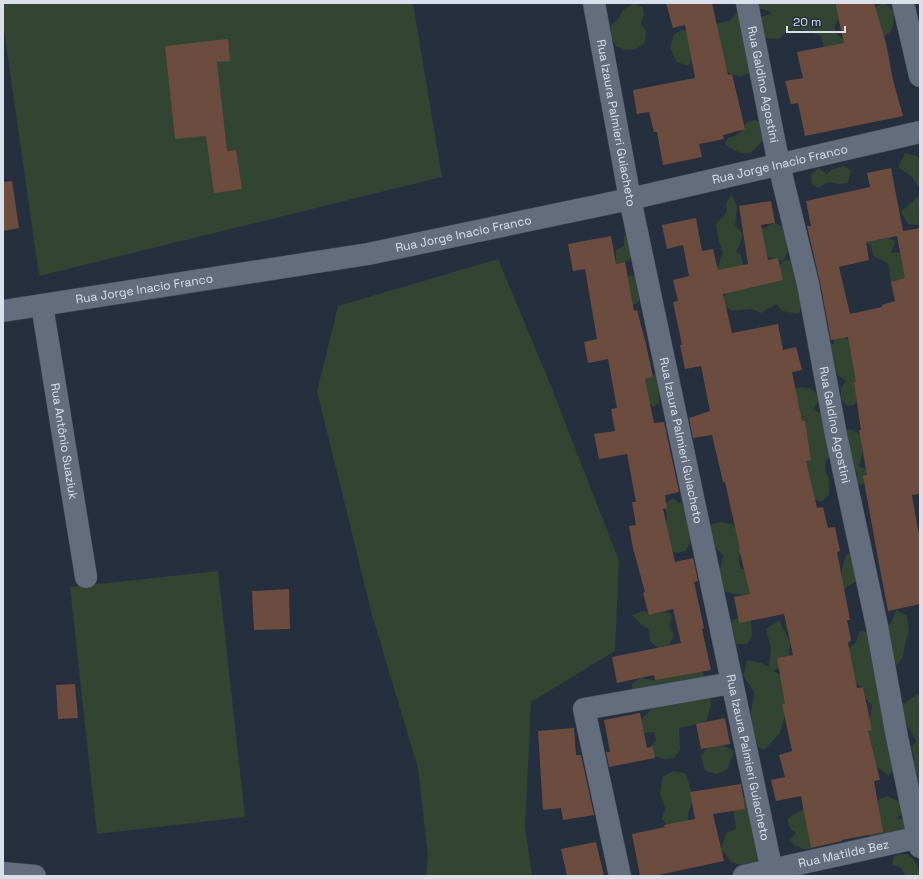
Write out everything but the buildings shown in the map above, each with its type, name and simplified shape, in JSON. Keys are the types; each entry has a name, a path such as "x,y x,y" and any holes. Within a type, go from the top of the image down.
{"street":[{"name":"Rua Izaura Palmieri Guiacheto","path":"594,3 630,199 772,873"},
{"name":"Rua Galdino Agostini","path":"748,3 779,165 808,284 836,435 877,626 897,737 919,841"},
{"path":"903,3 920,76"},
{"name":"Rua Jorge Inacio Franco","path":"3,311 368,254 630,199 920,132"},
{"name":"Rua Antônio Suaziuk","path":"42,305 86,577"},
{"path":"620,876 584,708 732,683"},
{"name":"Rua Matilde Bez","path":"744,876 772,873 919,841"},
{"path":"3,873 35,876"}],"green space":[{"path":"3,3 413,3 442,177 39,276 3,23"},
{"path":"633,3 643,7 644,15 641,24 646,31 645,42 637,49 626,50 616,46 610,36 611,25 618,19 623,10"},
{"path":"754,3 834,3 839,20 834,26 838,35 847,43 826,57 821,36 803,30 787,30 780,39 765,38 761,17 772,13 757,8"},
{"path":"882,3 885,3 894,12 894,23 892,29 888,35 884,37 875,34 874,8"},
{"path":"737,13 747,15 751,72 740,77 720,69 716,24 729,21"},
{"path":"684,29 692,40 695,52 688,66 677,62 670,48 674,34"},
{"path":"755,120 763,124 766,136 754,150 749,153 743,153 733,150 725,144 728,138 739,133 747,122"},
{"path":"905,153 917,156 920,160 920,189 912,177 898,167"},
{"path":"843,166 851,170 848,183 837,184 828,182 818,188 812,184 811,174 819,168 827,174 831,170"},
{"path":"920,191 920,222 918,225 908,224 901,212 918,196"},
{"path":"732,194 737,206 735,225 743,234 736,252 741,255 747,286 763,285 773,275 783,261 793,260 802,302 799,314 782,311 776,304 761,313 752,309 732,311 721,303 727,290 724,278 717,268 723,253 718,239 716,224 727,212 726,203"},
{"path":"775,223 792,231 790,247 783,261 764,256 760,244 762,229"},
{"path":"632,233 635,256 625,262 616,264 616,250 624,246 624,236"},
{"path":"874,235 878,240 890,238 895,242 891,253 905,252 914,272 903,279 891,282 888,263 873,256 871,245 850,238"},
{"path":"498,259 551,386 619,561 615,651 531,702 525,827 532,876 426,876 428,857 418,768 372,615 317,391 338,306"},
{"path":"634,275 644,279 643,296 636,304 625,304 625,288 628,276"},
{"path":"843,337 851,341 860,398 854,405 848,406 841,399 841,388 846,381 837,374 835,366 827,365 827,344 834,344 834,339"},
{"path":"657,367 663,389 659,394 659,403 653,407 649,402 645,379 653,377"},
{"path":"799,387 810,388 817,394 818,402 813,409 827,417 834,451 826,461 825,470 829,479 829,494 822,502 806,497 798,422 804,416 792,417 790,392"},
{"path":"849,429 858,433 862,440 862,454 859,466 867,470 867,482 860,485 856,480 858,472 854,472 841,434"},
{"path":"672,498 685,506 692,538 686,551 676,553 665,546 667,514 664,506"},
{"path":"721,522 737,527 745,544 739,556 741,569 752,568 759,589 746,595 725,592 718,586 715,578 720,569 723,555 715,547 710,525"},
{"path":"856,552 862,577 841,591 843,564 846,555"},
{"path":"218,571 245,817 97,834 70,587"},
{"path":"896,610 907,616 909,631 902,659 895,667 900,757 889,776 876,766 868,732 872,705 866,699 863,687 848,681 849,648 856,642 860,631 873,633 882,631 891,623"},
{"path":"643,611 654,614 664,611 672,615 670,626 674,635 670,644 658,648 650,641 649,629 643,626 632,615"},
{"path":"744,617 751,621 752,636 747,644 736,644 731,620"},
{"path":"779,620 790,642 788,663 773,671 786,678 791,693 780,733 764,750 758,747 753,727 751,713 754,691 743,676 747,660 761,663 769,667 771,648 766,629"},
{"path":"699,662 710,693 711,706 706,722 679,728 680,750 674,758 664,759 654,756 647,749 656,741 654,732 644,733 637,723 653,708 632,691 632,684 640,678 655,680 656,670"},
{"path":"917,694 920,695 920,795 916,784 918,774 912,768 915,758 911,747 917,741 907,724 902,704"},
{"path":"723,745 734,751 727,770 716,774 705,771 701,756 707,748"},
{"path":"673,771 685,773 692,794 692,804 688,814 688,820 699,821 667,825 662,819 665,808 660,794 662,777"},
{"path":"755,796 767,858 747,867 731,862 721,849 726,833 736,829 733,805 743,797"},
{"path":"887,796 898,801 903,813 896,819 904,819 908,837 879,843 868,835 874,824 881,821 873,810 878,800"},
{"path":"808,808 815,835 811,848 806,850 794,845 790,840 796,833 791,829 787,819"},
{"path":"899,854 907,854 912,859 918,866 920,876 904,876 905,874 900,867 892,864 893,857"}]}
